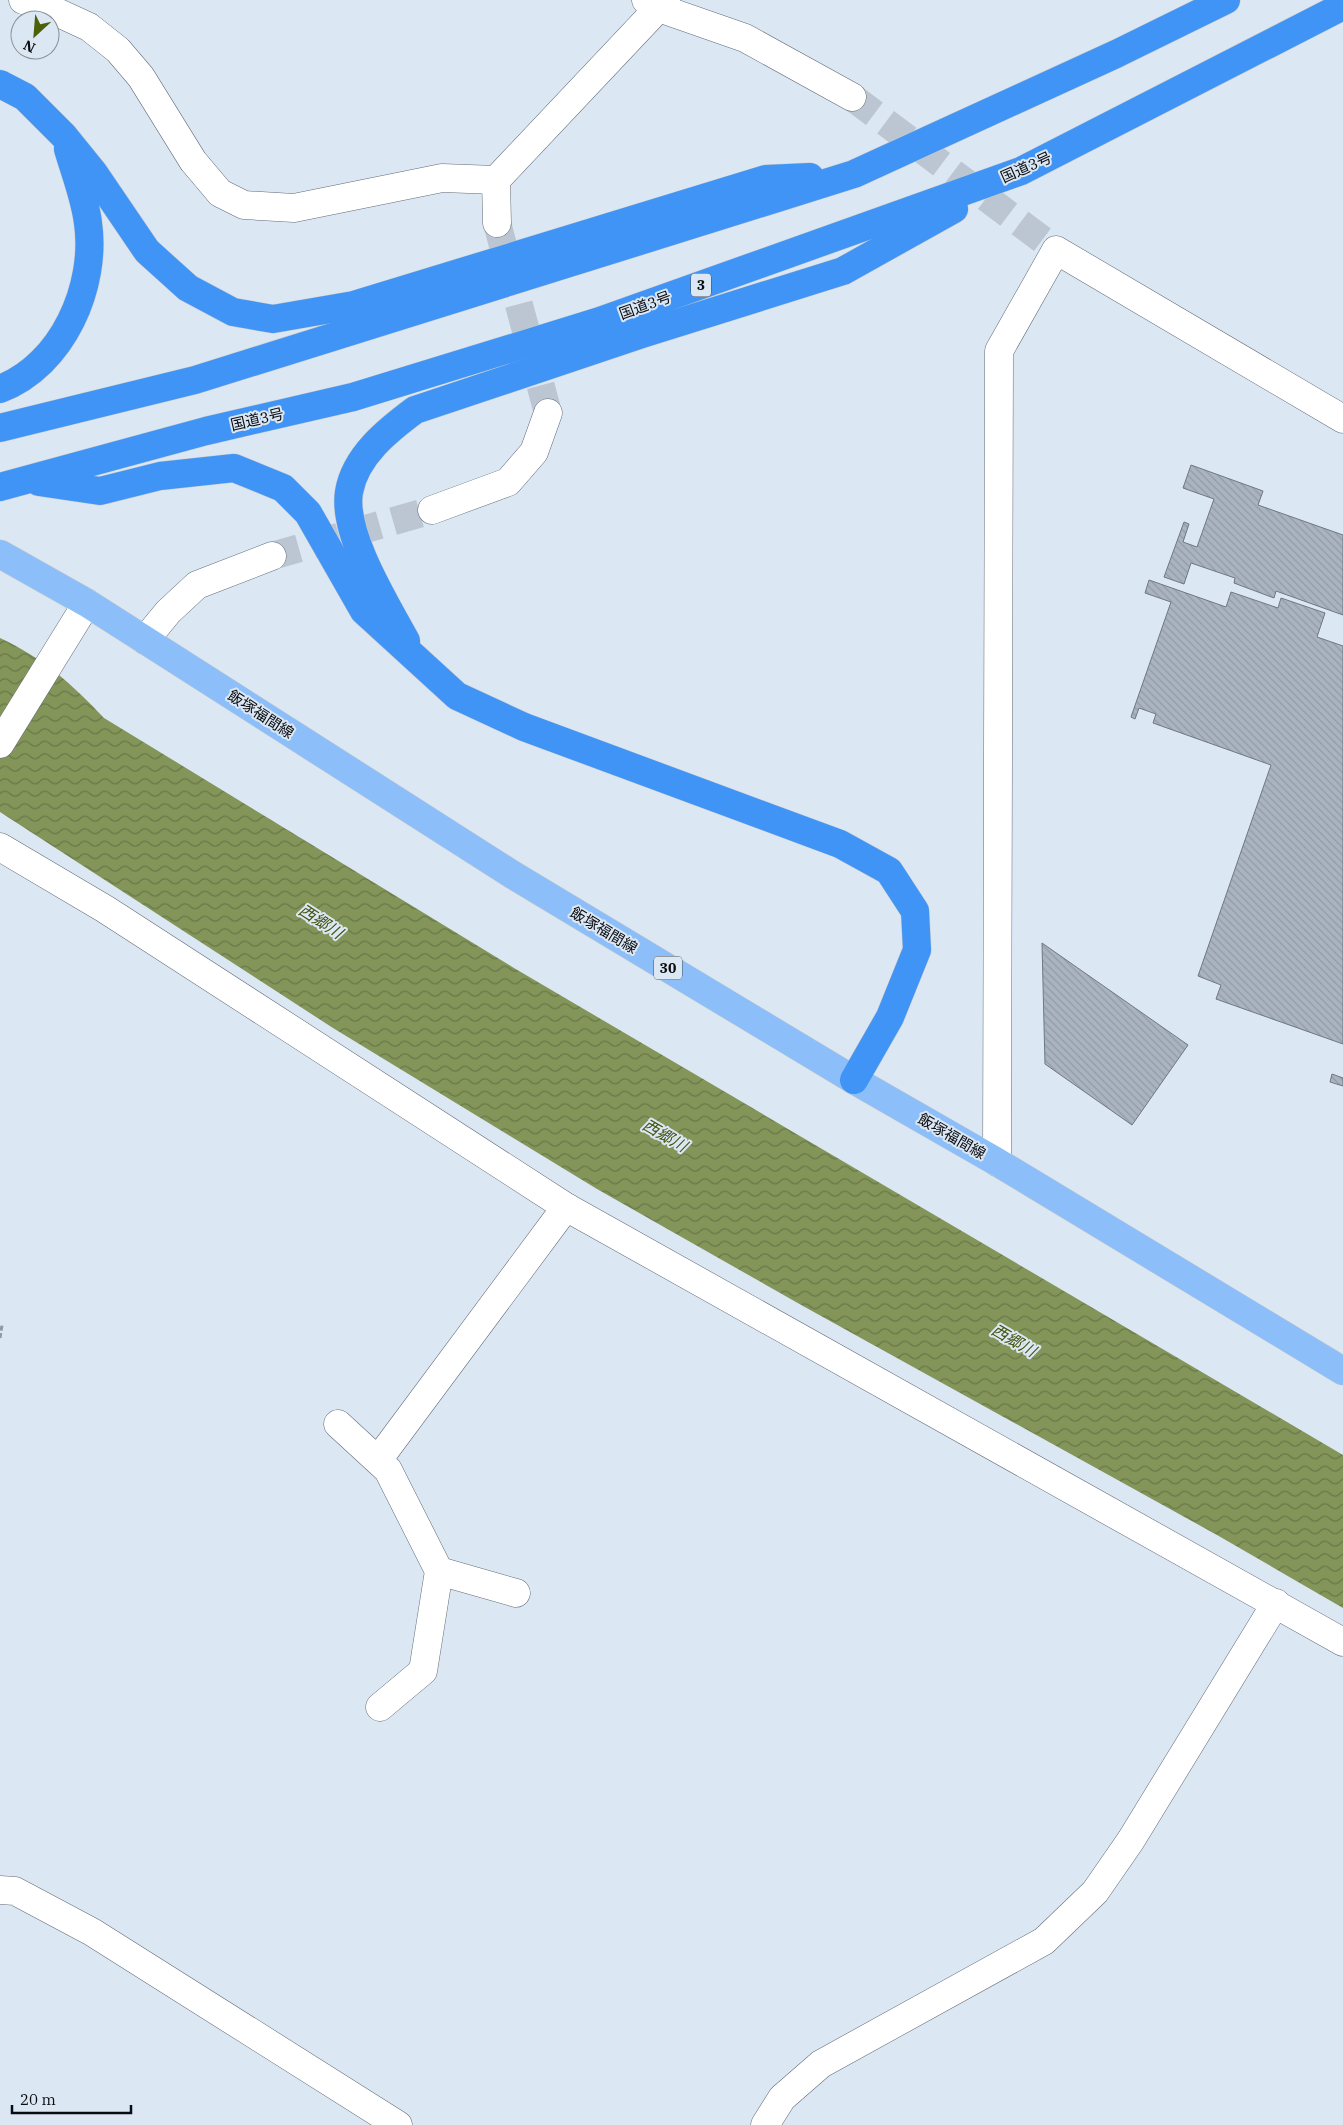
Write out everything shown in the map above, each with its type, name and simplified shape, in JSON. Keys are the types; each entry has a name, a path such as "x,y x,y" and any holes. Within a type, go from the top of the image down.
{"highway":[{"path":"0,428 195,380 854,174 1116,54 1226,0"},
{"name":"国道3号","path":"0,487 206,431 353,397 600,321 1021,171 1343,6"},
{"path":"0,84 25,97 64,136 94,173 147,251 188,288 234,312 272,319 363,302 766,180 854,174"},
{"path":"0,389 38,365 59,340 79,306 90,262 88,223 64,136"},
{"path":"418,662 369,572 352,530 349,492 361,463 385,433 415,410 642,334 843,271 1021,171"},
{"path":"28,480 100,491 160,476 234,468 283,488 308,513 364,611 457,696 524,727 840,844 890,871 915,911 917,950 890,1017 854,1080"}],"main road":[{"name":"飯塚福間線","path":"0,554 87,603 513,875 854,1080 997,1162 1343,1371"}],"street":[{"path":"23,0 46,7 89,26 118,50 141,77 193,161 220,193 244,205 294,208 442,178 496,180"},
{"path":"497,224 496,180 657,3 745,38 852,97"},
{"path":"997,1162 999,351 1056,250 1343,419"},
{"path":"432,510 508,482 534,452 548,413"},
{"path":"145,640 168,612 197,585 272,556"},
{"path":"0,744 87,603"},
{"path":"0,847 105,908 566,1207 1343,1642"},
{"path":"378,1460 566,1207"},
{"path":"338,1424 388,1470 439,1572 423,1671 380,1707"},
{"path":"439,1572 516,1593"},
{"path":"765,2125 782,2098 821,2064 1044,1941 1095,1892 1131,1840 1276,1603"},
{"path":"0,1890 15,1891 92,1932 398,2125"}],"path":[{"path":"0,1338 2,1325"}],"water":[{"name":"西郷川","path":"0,638 30,654 56,673 104,718 514,968 1343,1455 1343,1608 1217,1535 803,1306 597,1189 333,1028 0,812"}],"building":[{"path":"1191,465 1263,491 1258,505 1343,535 1343,615 1276,591 1274,598 1234,583 1235,578 1191,563 1184,584 1164,577 1184,522 1189,524 1183,542 1197,547 1214,499 1183,488"},
{"path":"1149,580 1226,607 1231,592 1278,608 1281,598 1325,613 1317,637 1343,646 1343,1044 1216,999 1221,985 1198,976 1271,765 1153,723 1156,714 1139,708 1135,719 1131,717 1171,602 1145,593"},
{"path":"1042,943 1188,1045 1132,1125 1045,1064"},
{"path":"1332,1074 1343,1078 1343,1086 1330,1082"}],"tunnel":[{"path":"852,97 1056,250"},
{"path":"497,223 548,413"},
{"path":"272,556 432,510"}]}
